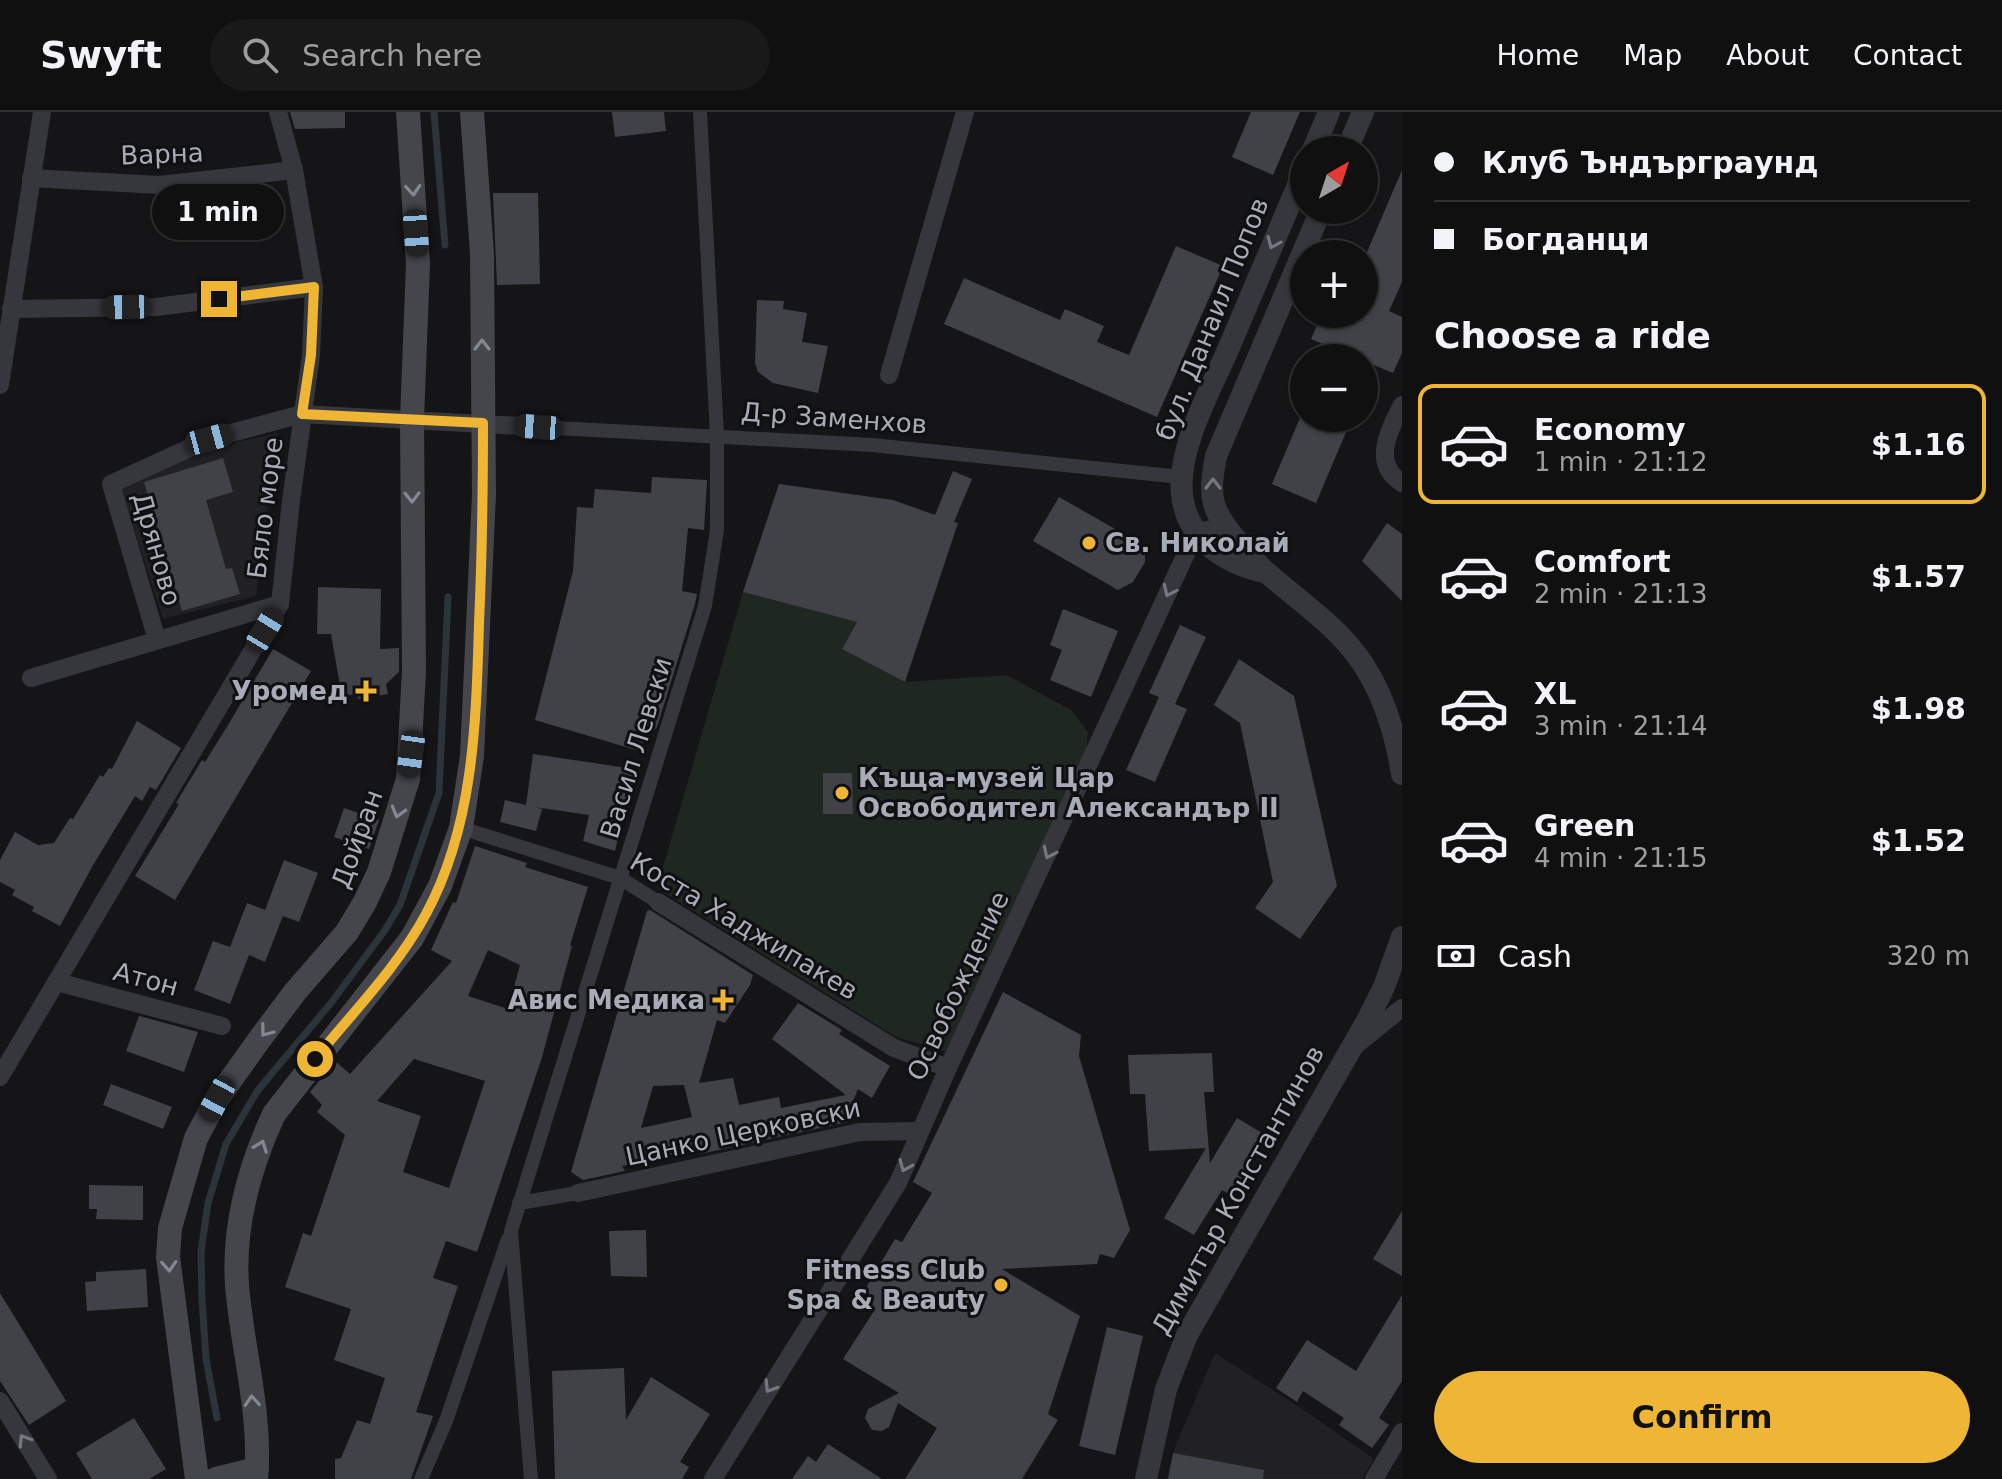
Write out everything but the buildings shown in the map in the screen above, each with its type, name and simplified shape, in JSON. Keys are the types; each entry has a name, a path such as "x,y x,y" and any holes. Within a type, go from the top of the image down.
{"main road":[{"name":"Дойран","path":"197,1479 168,1257 170,1228 193,1148 217,1099 295,992 347,932 370,892 390,841 408,779 414,671 412,419 418,264 408,112"},
{"path":"216,1479 256,1474 251,1392 237,1286 236,1245 241,1205 260,1144 274,1114 412,938 440,886 461,828 472,756 478,671 484,494 482,254 472,112"}],"street":[{"path":"0,385 42,112"},
{"name":"Бяло море","path":"0,1077 280,604 311,355 314,287 294,170 278,112"},
{"name":"Васил Левски","path":"531,1479 511,1231 705,606 717,530 717,435 700,112"},
{"path":"889,375 965,112"},
{"path":"1319,136 1329,112"},
{"path":"1353,136 1363,112"},
{"name":"Варна","path":"31,178 159,185 294,170"},
{"name":"бул. Данаил Попов","path":"1196,532 1186,516 1181,477 1196,424 1290,204"},
{"path":"1315,224 1216,456 1212,477 1215,507 1235,538 1265,572 1327,622 1363,663 1385,708 1402,774"},
{"path":"11,309 156,307 314,287"},
{"path":"1402,405 1389,431 1383,454 1394,478 1402,483"},
{"name":"Д-р Заменхов","path":"302,414 886,446 1181,477"},
{"name":"Дряново","path":"157,640 111,484 209,439 302,414"},
{"path":"1196,532 1212,529 1235,538"},
{"path":"1196,532 1211,548 1231,561 1265,572"},
{"name":"Освобождение","path":"713,1479 898,1183 948,1068 1196,532"},
{"path":"31,678 280,604"},
{"name":"Коста Хаджипакев","path":"461,828 620,878 894,1048 948,1068"},
{"name":"Димитър Константинов","path":"1146,1479 1166,1389 1187,1335 1384,987 1402,937"},
{"name":"Атон","path":"57,982 222,1026"},
{"path":"1347,1052 1402,1008"},
{"name":"Цанко Церковски","path":"578,1193 860,1132 920,1131"},
{"path":"519,1203 578,1193"},
{"path":"421,1479 446,1421 511,1231"},
{"path":"0,1401 48,1479"},
{"path":"1374,1479 1402,1432"}],"shaded area":[{"path":"277,433 256,596 163,619 121,489 199,451"},
{"path":"743,592 857,622 842,649 905,682 1007,675 1071,710 1088,732 1086,757 960,1056 896,1037 657,888"},
{"path":"1215,1353 1374,1459 1362,1479 1167,1479 1175,1447"}],"waterway":[{"path":"434,112 445,245"},
{"path":"217,1418 206,1359 202,1299 201,1252 208,1203 226,1144 258,1090 331,1003 400,905 439,793 448,597"}],"place":[{"name":"Св. Николай","path":"1089,543"},
{"name":"Уромед","path":"366,691"},
{"name":"Къща-музей Цар Освободител Александър II","path":"842,793"},
{"name":"Авис Медика","path":"723,1000"},
{"name":"Fitness Club Spa & Beauty","path":"1001,1285"}],"route":[{"path":"219,299 314,287 311,355 302,414 483,423 484,494 478,671 472,756 461,828 440,886 412,938 315,1059"}]}
